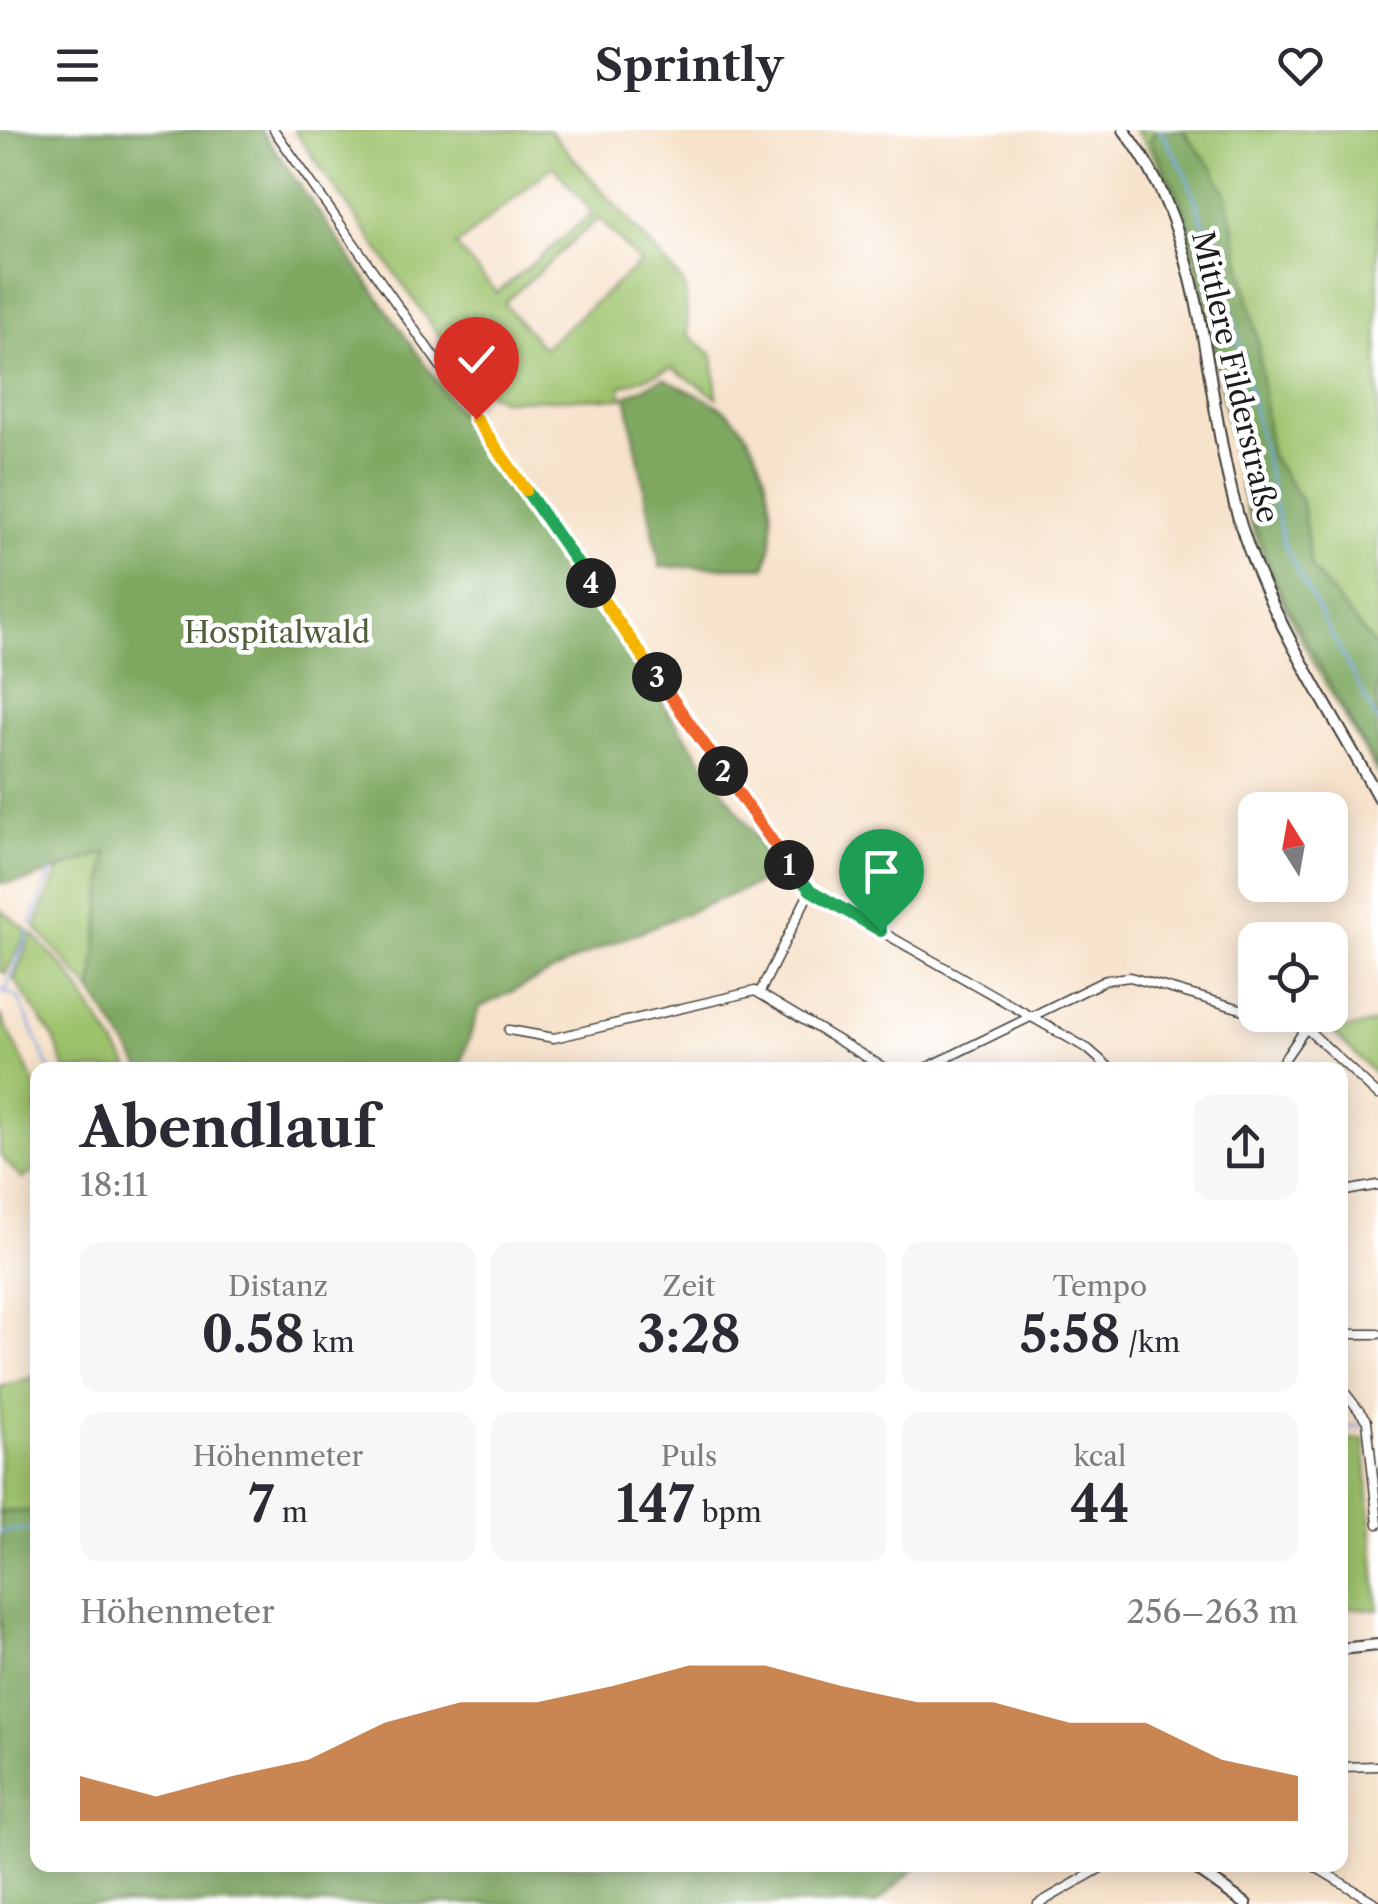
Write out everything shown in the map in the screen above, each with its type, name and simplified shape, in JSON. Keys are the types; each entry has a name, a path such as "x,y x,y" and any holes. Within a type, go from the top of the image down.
{"main road":[{"name":"Mittlere Filderstraße","path":"1124,130 1154,176 1176,225 1234,500 1248,546 1280,616 1378,797"},
{"path":"1348,1648 1378,1645"},
{"path":"1202,1872 1246,1904"}],"street":[{"path":"274,130 810,890 1088,1049 1103,1062"},
{"path":"760,992 810,890"},
{"path":"938,1062 1106,980 1130,976 1238,1008"},
{"path":"509,1030 554,1038 760,992 875,1062"},
{"path":"1283,1062 1303,1032"},
{"path":"1310,1032 1343,1062"},
{"path":"1348,1067 1378,1095"},
{"path":"1348,1191 1378,1185"},
{"path":"1348,1334 1378,1334"},
{"path":"1348,1396 1367,1421 1370,1432 1378,1524"},
{"path":"1348,1768 1378,1766"},
{"path":"1038,1904 1094,1872"},
{"path":"1324,1872 1377,1904"}],"green space":[{"name":"Hospitalwald","path":"0,130 261,130 782,874 596,950 479,1008 462,1062 137,1062 92,992 107,852 26,881 0,883"},
{"path":"294,130 549,130 685,285 688,335 713,356 717,397 672,368 620,387 623,398 502,400 474,385","holes":["553,166 593,213 497,293 456,246","599,218 640,263 543,348 504,303"]},
{"path":"1135,130 1378,130 1378,775 1304,645 1257,543 1235,464 1194,258 1159,166"},
{"path":"1156,130 1182,130 1214,170 1227,197 1257,337 1270,454 1302,501 1311,567 1378,650 1378,772 1283,598 1252,519 1186,210 1150,140"},
{"path":"664,378 726,411 751,442 771,506 772,529 765,567 660,567 626,396"},
{"path":"107,852 92,992 35,926 59,870"},
{"path":"0,909 28,931 6,973 0,971"},
{"path":"32,933 68,972 126,1062 62,1062 55,1040 14,979"},
{"path":"0,1014 30,1074 30,1174 22,1179 0,1155"},
{"path":"1378,1022 1378,1077 1333,1032 1348,1032 1348,1029"},
{"path":"30,1378 30,1511 0,1512 0,1387"},
{"path":"1364,1439 1378,1610 1348,1607 1349,1440"},
{"path":"30,1511 30,1872 911,1872 875,1904 0,1904 0,1512"}],"waterway":[{"path":"1160,130 1185,172 1226,284 1284,545 1378,722"},
{"path":"31,924 52,870"},
{"path":"6,990 29,931"},
{"path":"0,990 18,997 46,1062"},
{"path":"1348,1426 1363,1426"},
{"path":"0,1532 30,1529"}],"route":[{"path":"476,419 790,867 810,890 881,931"}]}
